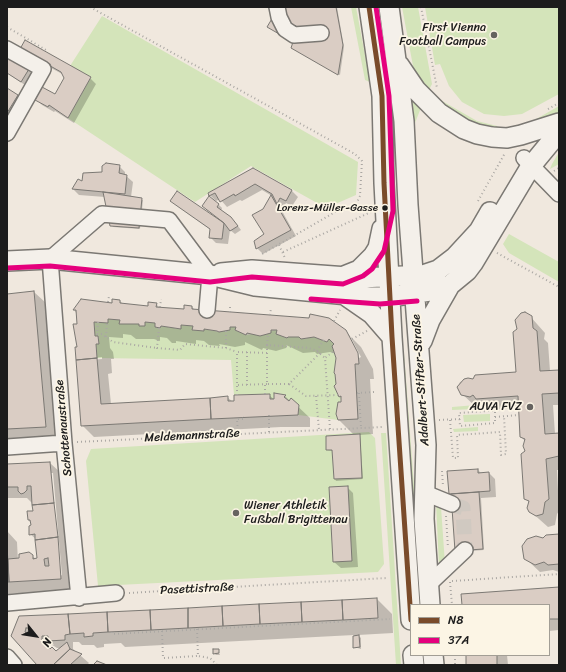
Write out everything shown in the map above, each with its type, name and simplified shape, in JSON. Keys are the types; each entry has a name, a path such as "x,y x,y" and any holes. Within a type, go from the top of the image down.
{"main road":[{"name":"Adalbert-Stifter-Straße","path":"369,7 382,96 379,211 390,277 392,337 410,605"},
{"name":"Adalbert-Stifter-Straße","path":"390,8 404,121 420,346 426,445 424,519 430,604"},
{"path":"398,64 424,98 451,122 477,134 507,138 521,135 555,120"},
{"path":"342,294 390,277 415,285 441,289 467,271 473,263 528,162 555,120"},
{"path":"7,261 50,259 210,274 256,286 391,297 415,285 448,264 466,246 482,226 506,184 559,132"},
{"path":"342,294 359,270 373,256 378,248 379,211"},
{"path":"210,274 252,270 342,294 372,314 392,337"},
{"path":"420,346 430,320 450,284"}],"street":[{"path":"277,7 279,18 285,29 294,35 321,33"},
{"path":"7,49 43,70 7,132"},
{"path":"528,162 559,194"},
{"path":"50,259 102,214 169,220 210,274 207,310"},
{"name":"Schottenaustraße","path":"50,259 64,443 79,598"},
{"path":"7,447 64,443"},
{"path":"425,493 452,504"},
{"path":"428,585 466,550"},
{"path":"7,603 116,594"},
{"path":"7,657 14,665"}],"path":[{"path":"90,7 355,154 362,161 360,196 354,208 337,211 261,255 252,270"},
{"path":"421,7 436,87 441,93"},
{"path":"7,27 46,50"},
{"path":"555,120 559,103"},
{"path":"478,202 504,158 508,144 507,138"},
{"path":"283,252 379,211"},
{"path":"494,251 559,288"},
{"path":"334,321 342,294"},
{"path":"108,302 109,296"},
{"path":"160,307 161,300"},
{"path":"230,305 230,312"},
{"path":"270,315 271,308"},
{"path":"98,322 97,334 102,334 113,342 180,350 185,344 226,348 237,352 267,353"},
{"path":"106,337 107,323"},
{"path":"157,348 159,328"},
{"path":"226,330 226,348"},
{"path":"352,339 368,330"},
{"path":"265,394 268,333"},
{"path":"317,351 324,339"},
{"path":"267,345 309,348 317,351 325,358 330,430"},
{"path":"325,358 334,351"},
{"path":"237,352 237,395"},
{"path":"247,352 247,385"},
{"path":"289,384 320,353"},
{"path":"237,385 289,384 306,396 338,395"},
{"path":"361,428 358,393 375,392"},
{"path":"316,396 319,430"},
{"path":"495,411 495,417 495,424 460,426 459,413 495,411"},
{"path":"268,415 269,433"},
{"path":"495,417 519,415"},
{"path":"450,420 453,458 458,458 457,435 500,432 501,455 506,454 504,416"},
{"path":"238,434 237,419 244,419 243,417"},
{"path":"438,420 460,419"},
{"name":"Meldemannstraße","path":"64,443 378,427"},
{"path":"450,581 559,574"},
{"name":"Pasettistraße","path":"116,594 387,578"},
{"path":"112,632 112,634 390,619"},
{"path":"197,629 198,656"},
{"path":"162,631 163,658 198,656 210,658 217,665"}],"green space":[{"path":"351,7 356,7 370,82 365,80"},
{"path":"402,7 418,7 432,84 428,92 417,76 413,66"},
{"name":"First Vienna Football Campus","path":"425,7 559,7 559,94 522,114 504,116 484,114 462,102 449,86 440,64 435,65"},
{"path":"102,16 358,162 356,195 326,208 251,166 195,202 68,118 91,77 70,66"},
{"path":"409,95 422,105 415,123 411,124"},
{"path":"437,98 477,121 497,126 500,131 484,130 457,118"},
{"path":"559,106 559,113 546,120 517,128 518,125 531,122"},
{"path":"559,152 559,164 550,169 552,164"},
{"path":"509,234 559,262 559,282 509,253 503,244"},
{"path":"108,319 120,320 120,324 139,324 139,326 144,326 145,322 155,323 155,327 160,328 161,326 180,329 181,325 193,326 192,330 204,331 204,329 219,332 230,327 236,327 235,330 246,335 277,330 276,334 287,338 299,337 301,339 314,337 327,342 329,339 334,344 332,347 336,358 334,373 339,396 341,396 338,420 298,415 298,406 291,399 289,401 284,397 285,395 282,394 274,393 274,399 270,399 269,394 234,395 231,360 97,358 96,344 99,344 98,336 95,336 94,322 108,323"},
{"path":"400,353 404,353 423,604 417,604"},
{"path":"476,405 476,409 452,410 452,407"},
{"path":"490,414 490,421 464,422 463,415"},
{"path":"478,427 478,431 454,432 453,429"},
{"name":"Wiener Athletik Fußball Brigittenau","path":"369,432 375,438 384,564 378,572 98,586 86,461 91,449"},
{"path":"381,433 386,433 401,665 396,665"},
{"path":"436,503 441,507 445,564 439,566"}],"building":[{"path":"271,7 336,7 343,45 338,75 291,48 293,42 267,27 273,17"},
{"path":"25,40 91,77 68,118 49,105 48,107 35,100 42,87 55,94 64,78 61,72 20,49"},
{"path":"7,55 29,69 21,82 7,73"},
{"path":"7,88 18,95 7,113"},
{"path":"106,163 120,165 119,173 127,175 125,194 72,189 78,179 82,181 83,173 102,172 102,166"},
{"path":"253,168 292,190 286,201 280,198 277,204 272,194 255,184 235,196 234,194 220,202 215,193 209,196 208,193"},
{"path":"177,191 224,223 222,239 209,238 210,229 170,201"},
{"path":"103,192 142,198 139,228 110,226"},
{"path":"271,195 291,230 256,249 254,241 264,234 252,215 263,209"},
{"path":"209,196 219,204 217,207 231,217 238,226 230,231 224,223 202,206"},
{"path":"34,291 46,427 7,429 7,294"},
{"path":"81,299 112,303 112,299 120,300 120,303 148,306 148,302 157,303 156,307 184,309 184,305 192,306 192,309 309,318 310,314 329,318 346,330 358,353 359,364 355,364 358,419 338,420 336,414 338,402 341,402 341,396 339,397 334,386 336,384 334,373 336,358 332,346 334,344 329,339 327,342 314,337 301,339 299,337 287,338 276,334 277,330 271,330 271,333 260,336 247,333 246,335 235,330 236,327 230,327 230,330 219,332 204,329 204,331 192,330 193,326 181,325 181,329 161,326 160,328 155,327 155,323 145,322 145,326 139,326 139,324 119,324 120,320 108,319 108,323 94,322 95,336 98,336 99,344 96,344 97,358 76,360 75,347 77,347 73,324 77,324 76,310 73,310"},
{"name":"AUVA FVZ","path":"525,312 532,316 533,328 537,331 540,371 559,370 559,393 542,394 545,434 559,433 559,456 546,459 549,499 545,502 543,514 536,516 529,512 527,508 529,501 524,499 521,454 525,451 523,446 525,439 520,437 518,396 476,399 473,395 470,397 461,395 457,387 464,379 473,379 475,375 516,372 513,332 517,329 515,320 521,313"},
{"path":"97,358 101,404 210,398 211,419 81,426 76,360"},
{"path":"274,393 286,395 284,397 289,401 291,398 299,405 298,415 211,419 210,398 228,396 228,401 234,401 234,395 270,394 270,399 274,399"},
{"path":"360,434 362,478 334,479 332,450 326,450 326,436"},
{"path":"50,462 54,503 32,505 31,486 27,486 27,490 21,494 18,491 18,487 7,487 7,464"},
{"path":"478,469 478,473 489,472 490,491 449,494 447,471"},
{"path":"348,486 352,561 333,562 329,487"},
{"path":"479,492 483,549 455,551 451,494"},
{"path":"54,503 58,537 35,540 35,534 29,535 29,526 31,525 30,520 28,520 27,511 33,511 32,505"},
{"path":"559,534 559,564 548,565 544,562 535,565 524,559 522,546 527,539 536,536 543,538 546,535"},
{"path":"58,537 61,579 9,582 8,559 19,558 19,554 29,552 33,555 33,559 37,558 35,540","holes":["48,558 49,566 45,566 44,559"]},
{"path":"7,545 9,582 7,582"},
{"path":"559,587 559,619 550,619 550,604 462,604 461,594"},
{"path":"377,598 378,618 343,620 342,600"},
{"path":"342,600 343,620 302,622 301,602"},
{"path":"301,602 302,622 260,624 259,604"},
{"path":"259,604 260,624 223,626 222,606"},
{"path":"222,606 223,626 188,628 188,608"},
{"path":"188,608 188,628 151,630 150,610"},
{"path":"150,610 151,630 108,632 107,612"},
{"path":"107,612 108,632 93,633 93,636 84,637 84,633 70,634 68,614"},
{"path":"68,614 70,634 65,635 65,640 48,641 48,636 42,636 42,640 50,649 52,647 56,651 67,642 70,649 53,665 37,665 11,636 19,616","holes":["26,628 33,631 33,635 29,635 25,632"]},
{"path":"359,635 360,647 353,648 353,636"},
{"path":"70,649 82,654 70,665 53,665"},
{"path":"213,649 219,649 219,653 213,654"},
{"path":"466,656 497,656 497,665 466,665"},
{"path":"97,661 107,665 93,665"}],"tunnel":[{"path":"452,504 463,508 465,550"}],"transit line":[{"name":"N8","path":"369,7 382,96 384,183 392,337 410,605"},
{"name":"37A","path":"7,268 50,266 210,282 252,277 343,284 363,276 372,269 384,251 393,211 389,96 376,7"},
{"name":"37A","path":"311,299 380,304 417,301"}],"place":[{"name":"First Vienna Football Campus","path":"494,35"},
{"name":"Lorenz-Müller-Gasse","path":"385,208"},
{"name":"AUVA FVZ","path":"530,407"},
{"name":"Wiener Athletik Fußball Brigittenau","path":"236,513"}]}
